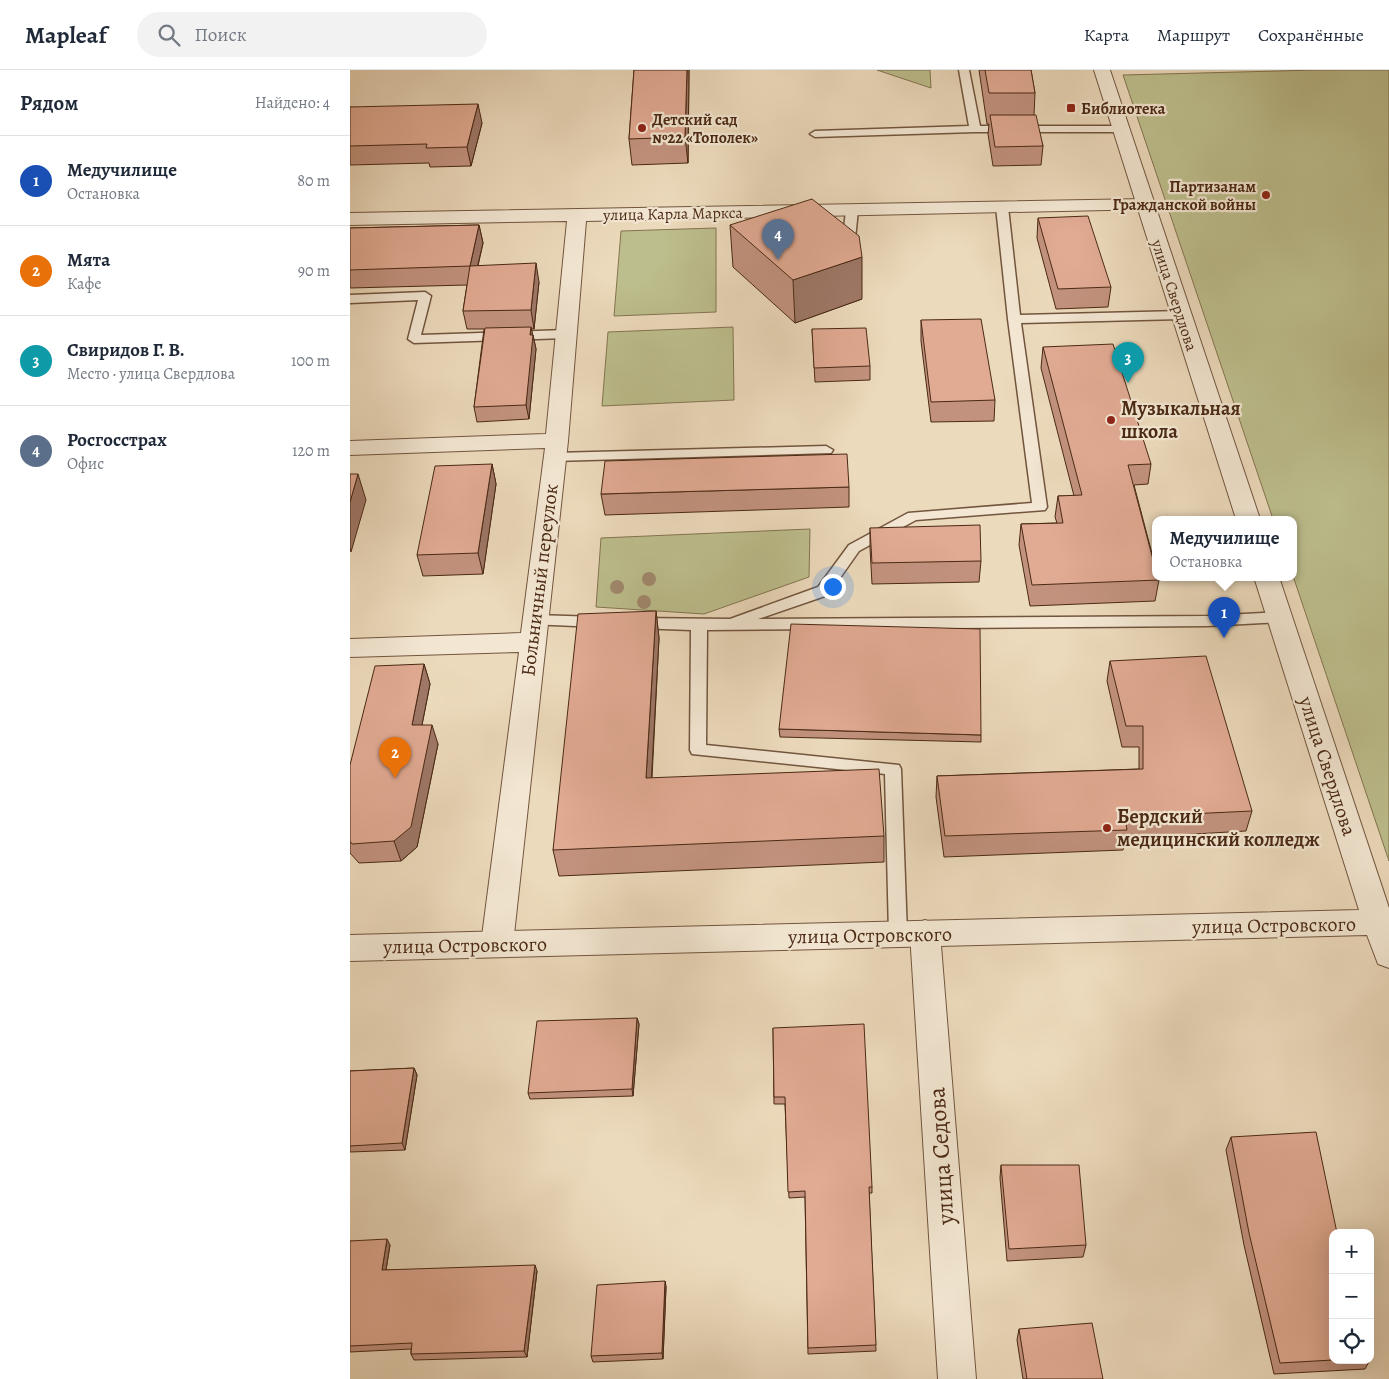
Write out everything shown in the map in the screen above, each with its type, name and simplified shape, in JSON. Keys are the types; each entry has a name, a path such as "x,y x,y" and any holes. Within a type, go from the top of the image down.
{"street":[{"name":"улица Свердлова","path":"1102,70 1247,516"},
{"name":"улица Карла Маркса","path":"350,219 1146,205"},
{"name":"Больничный переулок","path":"497,944 556,449 578,215"},
{"path":"350,448 556,449"},
{"name":"улица Свердлова","path":"1267,581 1384,922 1389,955"},
{"path":"350,648 533,631"},
{"name":"улица Островского","path":"350,948 1384,922"},
{"name":"улица Седова","path":"912,934 957,1379"}],"lane":[{"path":"964,70 975,129"},
{"path":"815,134 975,129 1121,129"},
{"path":"726,625 823,590 854,548 913,516 1040,507 1014,319 1002,207"},
{"path":"849,239 852,210"},
{"path":"350,299 425,296 414,339 566,334"},
{"path":"1014,319 1181,315"},
{"path":"556,449 826,450"},
{"path":"533,631 617,623 726,625 1207,621 1279,617"},
{"path":"699,625 698,750 893,769 912,934"}],"green space":[{"path":"877,70 930,70 931,88"},
{"path":"1389,70 1389,861 1295,581 1297,581 1297,516 1272,516 1123,75"},
{"path":"716,228 716,312 614,316 621,231"},
{"path":"733,327 734,400 602,406 608,332"},
{"path":"810,529 809,577 704,614 596,607 601,538"}],"building":[{"path":"634,70 687,70 685,137 629,139"},
{"path":"985,70 1031,70 1035,93 989,93"},
{"path":"478,104 467,147 426,148 427,144 350,146 350,107"},
{"path":"990,115 1036,115 1043,146 995,147"},
{"path":"812,199 859,236 862,257 793,280 730,225"},
{"path":"1088,216 1111,287 1058,289 1038,218"},
{"path":"479,225 470,266 350,270 350,228"},
{"path":"536,263 531,310 463,311 470,266"},
{"path":"981,319 995,400 931,402 921,320"},
{"path":"531,327 530,335 533,335 526,405 474,407 485,328"},
{"path":"866,328 870,366 814,368 812,329"},
{"path":"1113,344 1151,464 1128,465 1152,556 1152,580 1032,585 1021,524 1063,523 1058,496 1082,495 1043,347"},
{"path":"847,454 849,487 601,494 605,461"},
{"path":"492,464 478,553 417,555 435,466"},
{"path":"350,474 358,474 350,502"},
{"path":"980,525 981,561 872,563 870,528"},
{"path":"656,611 646,778 879,769 884,836 553,850 578,614"},
{"path":"791,624 980,629 981,735 779,729"},
{"path":"1206,656 1252,811 1125,817 1127,830 945,836 937,776 1143,769 1143,726 1126,726 1110,661"},
{"path":"424,664 412,725 432,725 411,827 394,841 352,844 350,841 350,765 375,666"},
{"path":"637,1018 632,1089 528,1093 537,1021"},
{"path":"864,1024 872,1187 869,1187 876,1345 808,1348 805,1191 788,1192 785,1097 774,1097 773,1028"},
{"path":"414,1068 402,1143 350,1146 350,1071"},
{"path":"1316,1132 1336,1229 1329,1229 1329,1360 1280,1363 1249,1233 1231,1137"},
{"path":"1001,1165 1079,1165 1086,1245 1009,1249"},
{"path":"387,1239 382,1270 535,1265 524,1351 411,1354 412,1343 350,1346 350,1241"},
{"path":"665,1281 662,1353 591,1356 597,1285"},
{"path":"1092,1323 1103,1379 1027,1379 1019,1329"}],"place":[{"name":"Библиотека","path":"1071,108"},
{"name":"Детский сад №22 «Тополек»","path":"642,128"},
{"name":"Партизанам Гражданской войны","path":"1266,195"},
{"name":"Росгосстрах","path":"778,260"},
{"name":"Свиридов Г. В.","path":"1128,383"},
{"name":"Музыкальная школа","path":"1111,420"},
{"name":"Медучилище","path":"1224,638"},
{"name":"Мята","path":"395,778"},
{"name":"Бердский медицинский колледж","path":"1107,828"}]}
